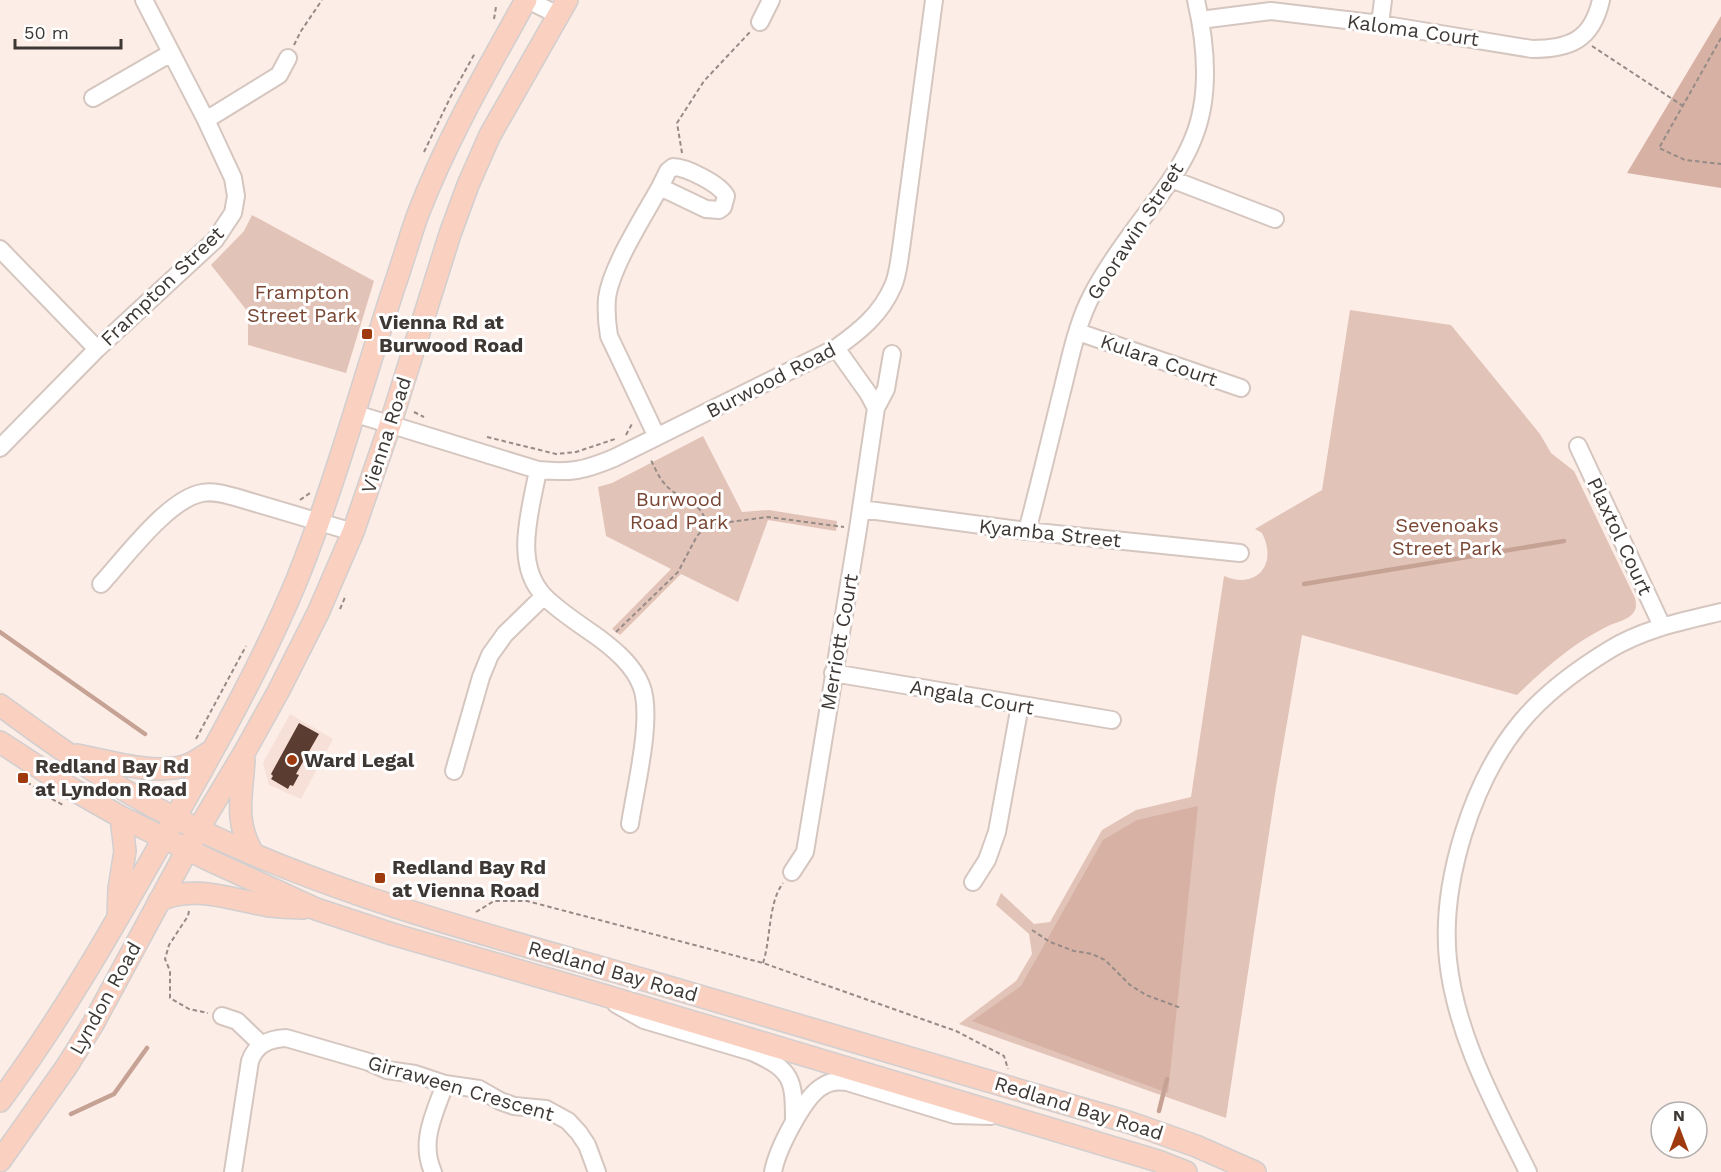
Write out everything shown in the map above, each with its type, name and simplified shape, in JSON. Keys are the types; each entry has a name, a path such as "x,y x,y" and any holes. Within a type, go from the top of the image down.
{"main road":[{"name":"Vienna Road","path":"175,818 266,647 297,578 318,521 418,216 447,147 476,89 527,0"},
{"name":"Vienna Road","path":"199,828 244,753 318,613 353,532 468,185 490,135 562,8"},
{"name":"Redland Bay Road","path":"0,705 114,784 175,818 333,886 456,925 1141,1126 1196,1146 1255,1172"},
{"name":"Redland Bay Road","path":"0,742 72,789 121,817 316,909 392,934 1010,1116 1158,1161 1186,1172"},
{"path":"68,753 156,769 174,769 189,765 212,751"},
{"path":"244,753 240,806 241,826 252,852"},
{"path":"118,919 119,889 125,851 121,817"},
{"name":"Lyndon Road","path":"0,1101 37,1049 118,919 175,818"},
{"name":"Lyndon Road","path":"0,1161 67,1066 88,1032 199,828"},
{"path":"159,901 169,896 191,892 273,906 316,909"}],"street":[{"name":"Frampton Street","path":"0,448 97,349 215,240 232,213 236,196 233,178 144,0"},
{"path":"527,0 562,8"},
{"path":"760,22 771,0"},
{"name":"Burwood Road","path":"353,413 538,470 566,473 590,468 650,440 836,348 859,332 879,312 894,285 901,249 934,0"},
{"name":"Goorawin Street","path":"1027,531 1078,332 1088,304 1102,278 1171,179 1194,138 1203,104 1206,70 1196,0"},
{"path":"1380,24 1383,0"},
{"path":"1581,37 1594,20 1601,0"},
{"name":"Kaloma Court","path":"1200,20 1271,11 1380,24 1532,49 1554,49 1569,45 1581,37"},
{"path":"93,98 171,53"},
{"path":"206,120 279,75 288,58"},
{"path":"650,440 609,336 607,297 615,271 668,171 673,167 719,186 726,196 723,207 719,210 706,209 660,187"},
{"path":"1171,179 1275,219"},
{"path":"0,249 97,349"},
{"name":"Kulara Court","path":"1078,332 1241,388"},
{"path":"836,348 876,408"},
{"name":"Merriott Court","path":"792,872 805,852 876,408 886,389 892,354"},
{"name":"Plaxtol Court","path":"1578,447 1662,626"},
{"path":"538,470 529,516 527,560 534,581 544,596 623,657 641,684 646,710 630,824"},
{"path":"102,584 167,513 182,500 202,493 217,493 235,497 353,532"},
{"name":"Kyamba Street","path":"861,509 1027,531 1240,553"},
{"path":"454,771 481,677 490,655 505,634 544,596"},
{"path":"1528,1172 1476,1063 1459,1014 1448,960 1448,911 1454,866 1470,815 1493,763 1522,721 1563,681 1611,649 1662,626 1721,612"},
{"name":"Angala Court","path":"833,673 1112,720"},
{"path":"973,882 987,860 997,832 1020,705"},
{"path":"593,992 644,1020 768,1059 780,1068 792,1083 794,1122"},
{"path":"222,1016 237,1021 261,1044 253,1052 250,1060 233,1172"},
{"name":"Girraween Crescent","path":"261,1044 274,1039 286,1038 369,1062 387,1070 415,1074 445,1084 479,1089 514,1106 546,1108 558,1114 579,1133 587,1145 597,1172"},
{"path":"773,1172 778,1155 794,1122 816,1090 834,1081 847,1082 955,1115 1010,1116"},
{"path":"433,1172 429,1164 427,1148 428,1131 445,1084"}],"path":[{"path":"288,58 301,31 322,0"},
{"path":"680,168 682,158 677,123 704,81 760,22"},
{"path":"1581,37 1683,106"},
{"path":"1721,38 1659,148 1685,160 1721,164"},
{"path":"410,410 427,419"},
{"path":"625,436 637,418"},
{"path":"485,436 556,454 576,452 615,439"},
{"path":"650,440 664,483 676,494 693,502 704,513 707,525"},
{"path":"605,643 678,572 697,536 707,525 768,517 858,529"},
{"path":"189,746 197,738 249,640"},
{"path":"27,782 60,804 73,808"},
{"path":"763,963 776,892 792,872"},
{"path":"456,925 494,901 527,901 763,963 956,1031 1004,1056 1013,1088"},
{"path":"190,905 188,916 169,945 165,959 170,971 170,998 189,1009 222,1016"},
{"path":"1032,930 1050,942 1105,960 1130,985 1146,995 1181,1008"}],"shaded area":[{"path":"1721,16 1721,188 1627,173"},
{"path":"290,714 333,739 301,799 269,785 263,763"},
{"path":"1198,806 1168,1093 972,1021 1021,986 1103,840 1137,820"}],"green space":[{"name":"Frampton Street Park","path":"252,215 374,281 346,373 248,345 248,312 211,265 244,231"},
{"name":"Sevenoaks Street Park","path":"1350,310 1451,325 1540,434 1551,453 1574,471 1635,598 1636,607 1629,617 1606,627 1570,649 1517,695 1302,635 1276,787 1226,1118 959,1024 1016,981 1032,954 1029,934 996,905 1001,893 1034,924 1050,922 1102,830 1136,810 1191,797 1224,576 1246,580 1255,577 1266,564 1267,555 1262,533 1255,529 1322,490"},
{"name":"Burwood Road Park","path":"703,436 742,512 769,510 837,521 836,531 768,520 738,602 681,574 620,635 612,629 671,569 606,536 598,487 612,483"}],"building":[{"name":"Ward Legal","path":"299,723 319,734 296,774 299,775 293,786 290,785 288,789 271,779 273,776 271,774"}],"waterway":[{"path":"1304,584 1564,541"},
{"path":"0,632 145,734"},
{"path":"71,1114 114,1094 147,1048"},
{"path":"1159,1111 1167,1079"}],"place":[{"name":"Vienna Rd at Burwood Road","path":"367,334"},
{"name":"Ward Legal","path":"292,760"},
{"name":"Redland Bay Rd at Lyndon Road","path":"23,778"},
{"name":"Redland Bay Rd at Vienna Road","path":"380,878"}]}
